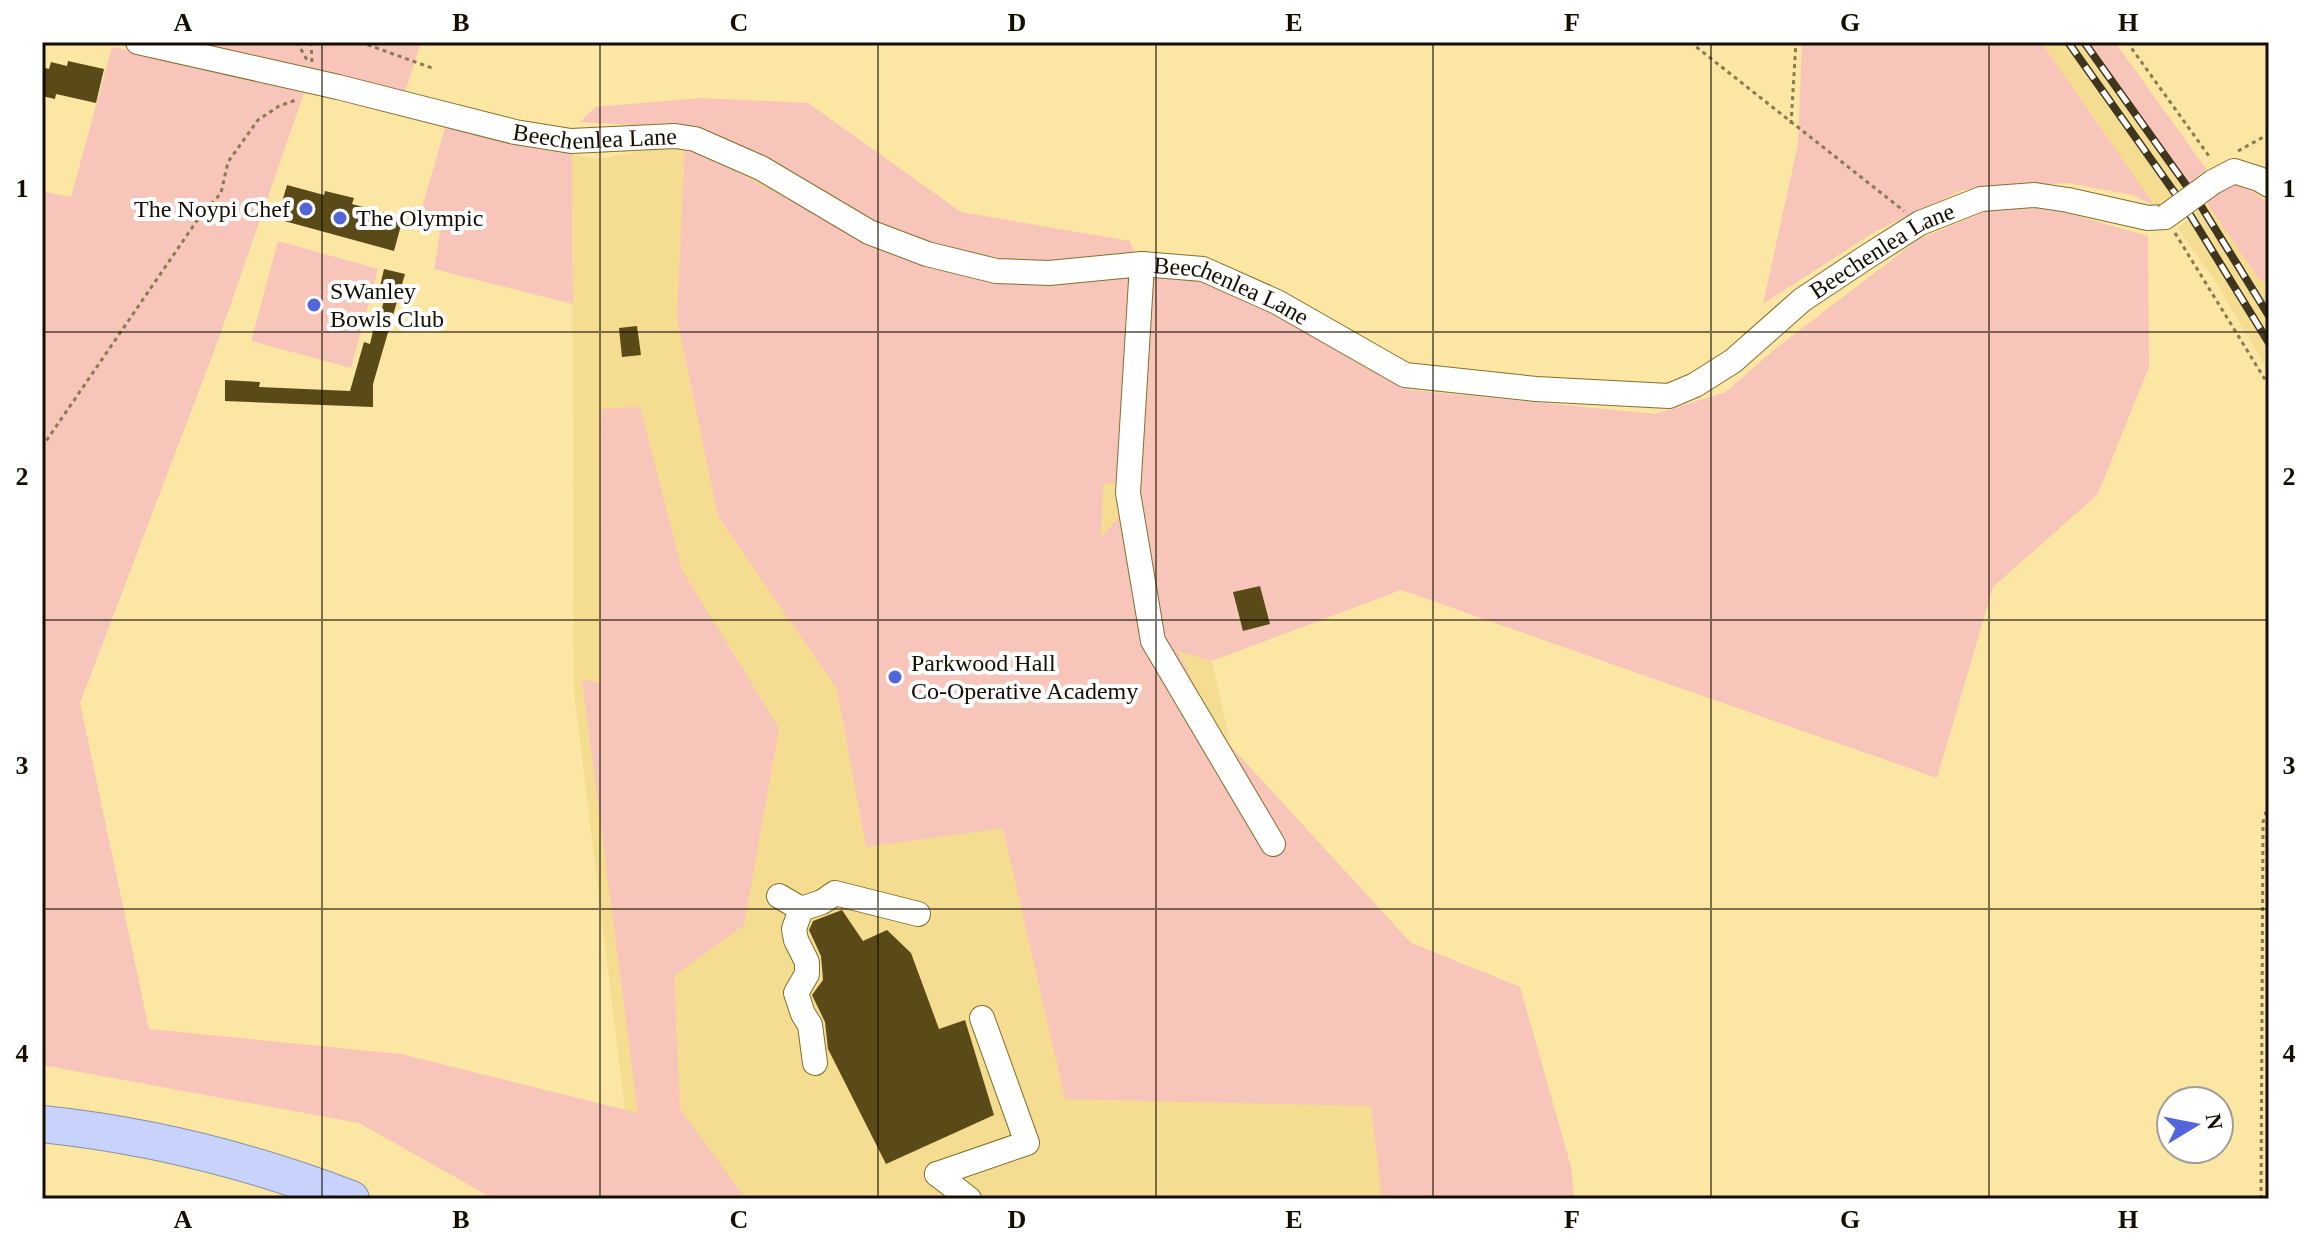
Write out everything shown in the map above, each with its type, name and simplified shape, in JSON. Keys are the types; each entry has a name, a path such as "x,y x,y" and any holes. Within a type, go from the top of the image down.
{"highway":[{"path":"42,1124 189,1148 252,1165 351,1199"}],"street":[{"name":"Beechenlea Lane","path":"138,42 308,73 515,132 571,141 675,136 695,139 761,168 869,232 927,254 996,271 1049,273 1142,264 1203,269 1277,302 1405,375 1536,389 1669,396 1695,385 1733,361 1802,300 1920,223 1981,199 2035,195 2148,218 2165,217"},
{"path":"2165,217 2213,171 2234,171 2269,185"},
{"path":"1142,264 1128,493 1153,641 1273,844"},
{"path":"779,896 801,909 822,902 835,893 918,914"},
{"path":"801,909 794,929 807,962 807,974 796,993 810,1025 815,1063"},
{"path":"969,1199 937,1174 1027,1143 982,1018"}],"path":[{"path":"42,447 196,222 221,193 228,162 258,120 279,106 300,98 308,73 297,42"},
{"path":"360,42 432,68"},
{"path":"1690,42 1920,223"},
{"path":"1791,124 1796,42"},
{"path":"2127,42 2213,171"},
{"path":"2165,217 2269,386"},
{"path":"2261,1199 2263,822 2269,802"}],"shaded area":[{"path":"174,42 421,42 404,95"},
{"path":"1802,42 2041,42 2155,206 2133,195 2067,183 1962,190 1874,232 1763,304 1798,144"},
{"path":"2041,42 2115,42 2189,188 2155,206"},
{"path":"2085,42 2115,42 2209,173 2189,188"},
{"path":"112,47 304,93 219,338 80,703 149,1029 401,1054 638,1113 582,679 600,683 601,409 640,407 682,570 779,728 744,925 674,976 680,1109 746,1199 494,1199 359,1123 42,1065 42,191 71,197"},
{"path":"701,98 808,103 961,212 1130,241 1136,257 1039,266 922,247 690,128 580,122 595,107"},
{"path":"446,125 572,154 573,304 434,269 442,221 420,214"},
{"name":"Parkwood Hall Co-Operative Academy","path":"685,144 1049,279 1177,651 1212,661 1231,747 1411,943 1520,987 1571,1167 1574,1199 636,1199 574,692 572,154 598,159"},
{"path":"685,144 866,241 999,277 1133,274 1122,482 1103,484 1101,538 1136,497 1148,272 1223,285 1411,390 1655,414 1726,392 1775,349 1919,239 1992,209 2049,208 2148,236 2149,367 2098,494 1993,587 1937,778 1401,590 1212,661 1178,651 1215,729 1411,943 1520,987 1571,1167 1574,1199 1382,1199 1371,1106 1065,1099 1003,828 866,847 837,689 718,516 677,318","holes":["1260,586 1270,624 1243,631 1234,592"]},
{"path":"2235,181 2269,202 2269,281 2266,282 2259,279 2205,200"},
{"path":"2222,191 2269,265 2269,373 2217,284 2178,228"},
{"name":"SWanley Bowls Club","path":"278,241 378,269 351,368 251,341"}],"building":[{"path":"68,61 104,69 96,103 56,94 55,99 42,96 42,67 49,69 51,62 67,66"},
{"name":"The Olympic","path":"287,185 324,195 325,191 354,198 352,204 403,218 394,251 277,219"},
{"path":"384,269 405,274 373,384 373,407 225,401 225,380 260,382 259,387 350,391 364,342 370,344 384,301 377,299"},
{"path":"637,326 641,355 622,357 619,328"},
{"path":"1260,586 1270,624 1243,631 1233,592"},
{"path":"842,910 863,941 887,930 911,953 939,1029 965,1020 994,1115 886,1164 828,1049 825,1022 812,995 823,980 821,956 809,930 813,921"}],"railway":[{"path":"2068,42 2189,213 2269,343"},
{"path":"2084,42 2201,206 2269,316"}],"place":[{"name":"The Noypi Chef","path":"306,209"},
{"name":"The Olympic","path":"340,218"},
{"name":"SWanley Bowls Club","path":"314,305"},
{"name":"Parkwood Hall Co-Operative Academy","path":"895,677"}]}
